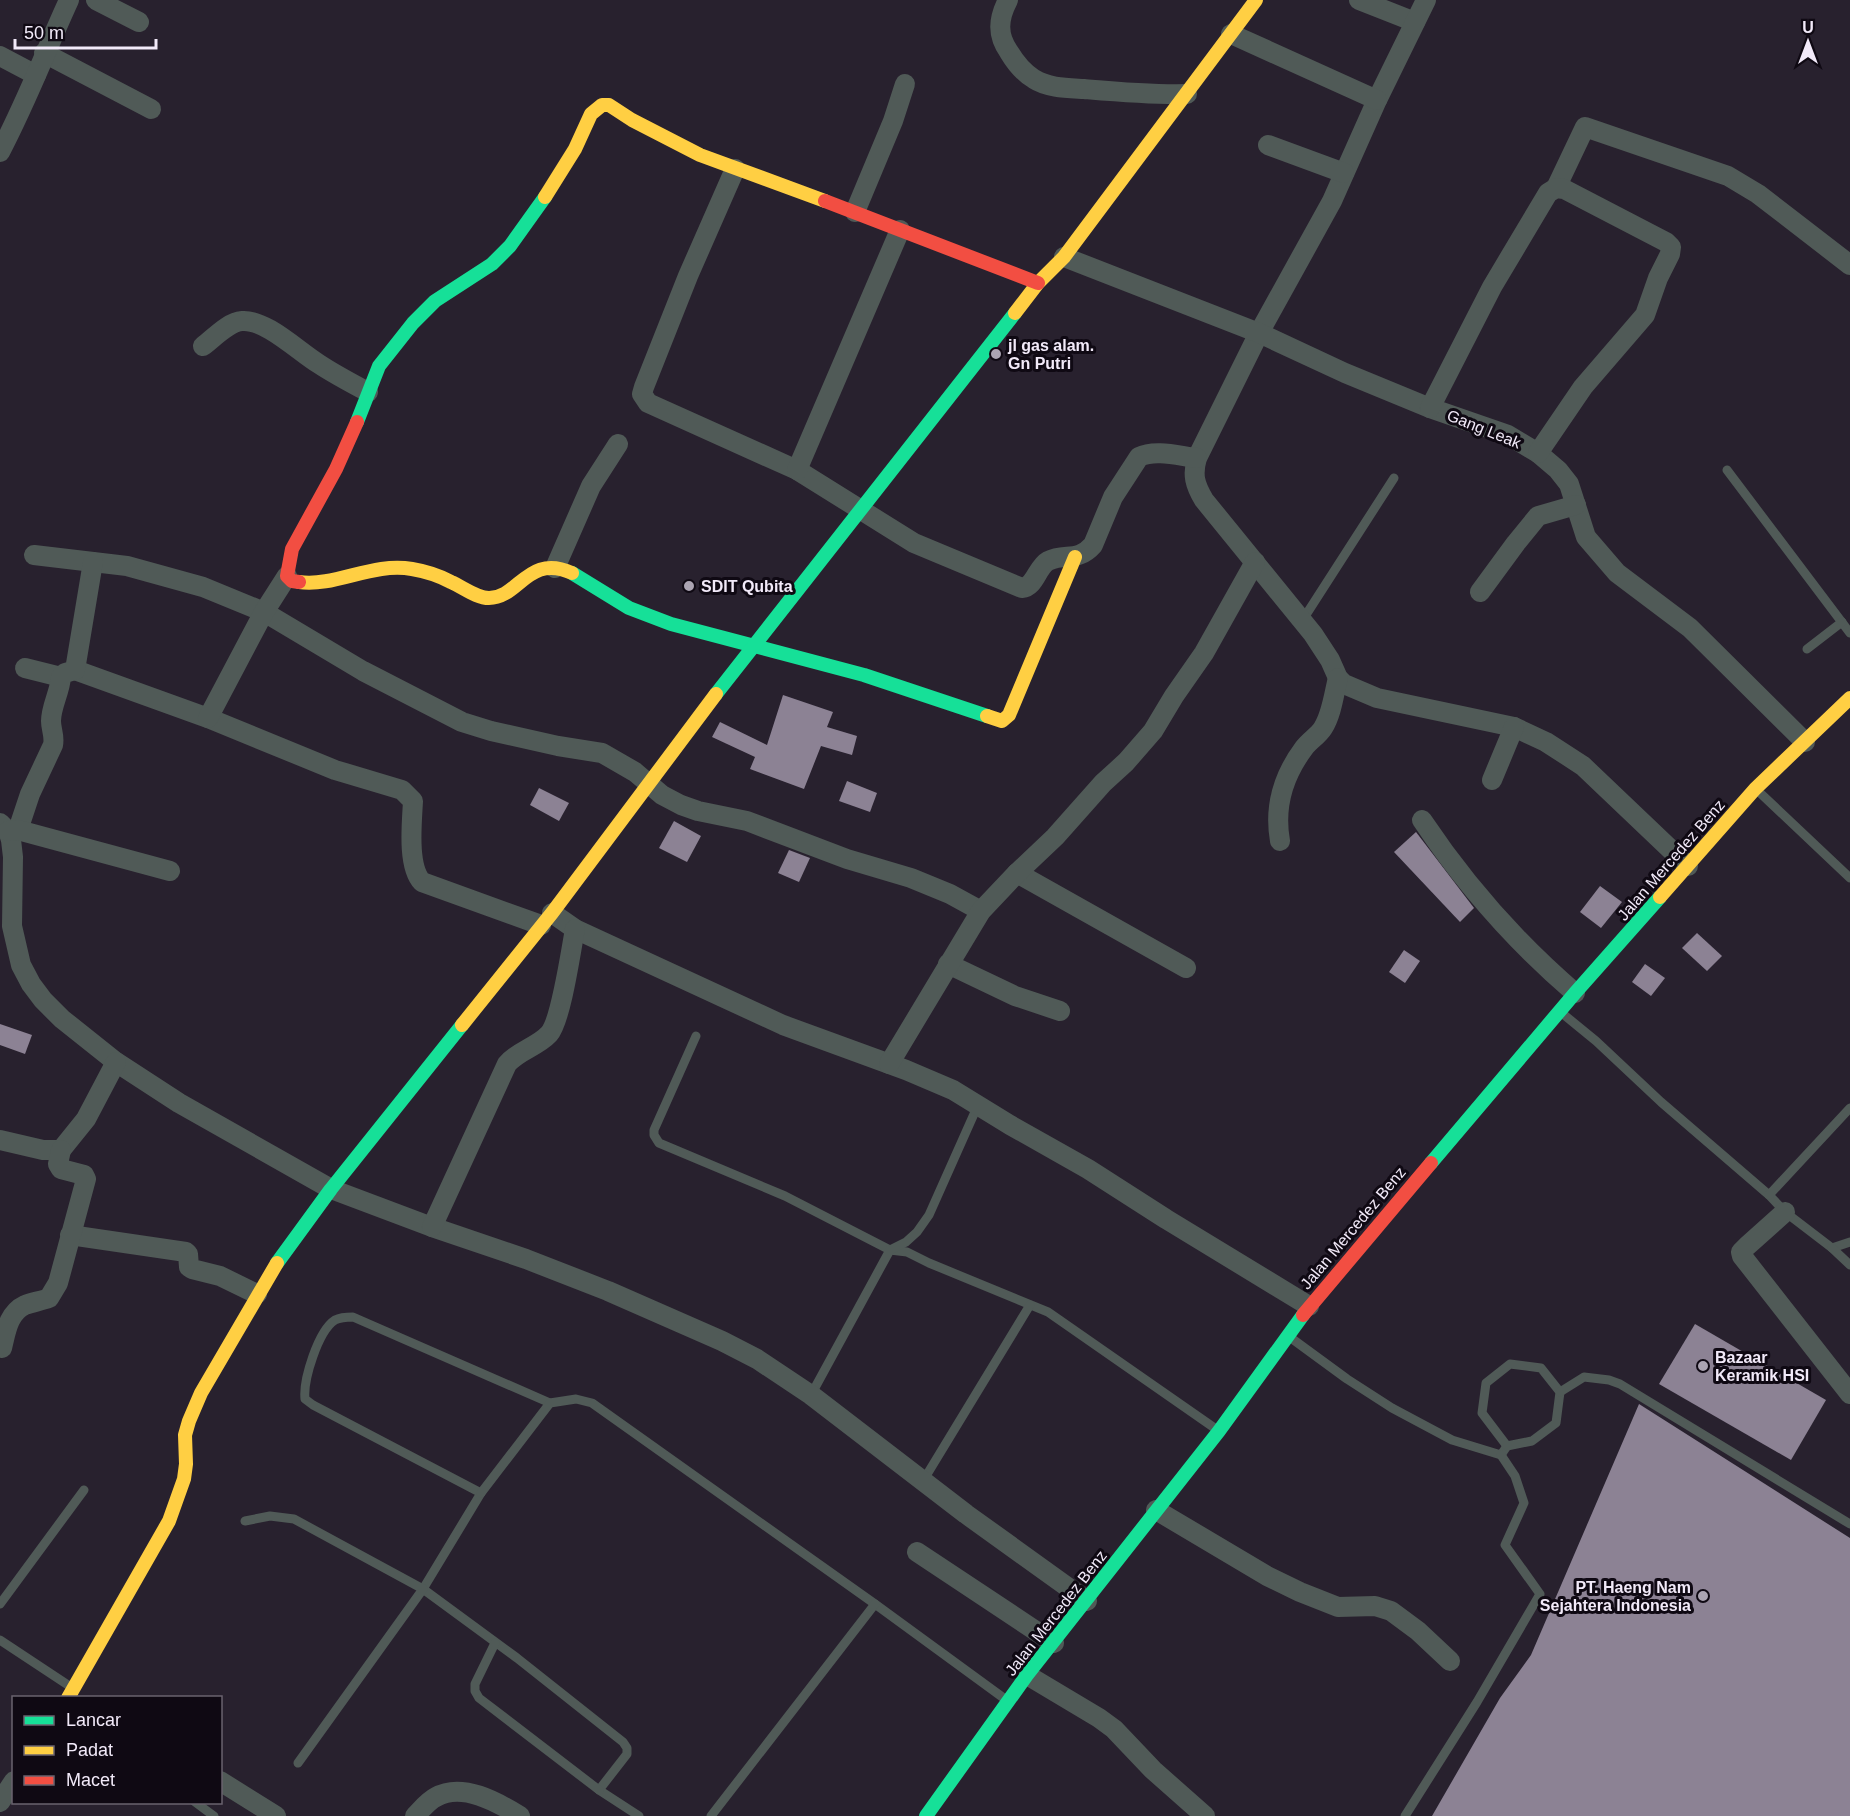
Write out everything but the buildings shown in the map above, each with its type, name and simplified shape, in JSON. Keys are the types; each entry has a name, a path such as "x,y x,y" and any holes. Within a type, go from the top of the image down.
{"street":[{"path":"0,152 69,0"},
{"path":"96,0 139,22"},
{"path":"1008,0 1000,19 999,30 1002,39 1012,57 1035,80 1052,86 1155,95 1187,94"},
{"path":"76,1694 169,1521 184,1479 185,1435 201,1393 257,1294 306,1222 547,919 752,645 861,510 1038,283 1064,257 1256,0"},
{"path":"1359,0 1415,22"},
{"path":"1426,0 1377,100 1332,201 1259,333 1197,458 1194,476 1198,490 1323,649 1338,678 1353,689 1377,698 1515,727 1546,742 1583,766 1688,866"},
{"path":"1231,34 1377,100"},
{"path":"44,53 151,109"},
{"path":"0,56 36,75"},
{"path":"855,212 893,121 904,84"},
{"path":"208,718 264,612 286,576 292,549 351,439 379,366 423,313 440,297 492,264 519,236 575,149 591,114 599,106 609,105 657,134 700,155 1038,283"},
{"path":"1430,408 1492,287 1548,193 1556,188 1585,127 1728,176 1758,194 1850,265"},
{"path":"1268,145 1344,173"},
{"path":"735,169 688,276 642,394 655,408 796,470 915,543 1017,588 1026,588 1050,560 1075,557 1085,553 1093,545 1113,497 1139,457 1158,453 1197,458"},
{"path":"1538,453 1583,387 1645,315 1671,247 1656,236 1564,189 1556,188"},
{"path":"796,470 900,230"},
{"name":"Gang Leak","path":"1064,257 1259,333 1345,373 1430,408 1508,435 1538,453 1558,470 1569,484 1587,537 1617,573 1690,628 1805,742"},
{"path":"203,346 234,324 241,321 255,323 368,392"},
{"path":"555,568 591,486 618,444"},
{"path":"1480,592 1538,516 1576,505"},
{"path":"34,555 127,566 184,580 243,602 363,671 462,722 558,746 602,753 635,772 662,795 681,805 698,811 747,821 847,859 911,878 951,894 981,911"},
{"path":"286,576 302,584 314,584 360,572 412,568 489,598 503,594 532,573 555,568 574,574 611,598 649,616 695,631 864,675 1002,721 1009,715 1075,557"},
{"path":"93,562 68,673 60,688 51,721 53,746 30,794 9,828 13,857 12,926 21,964 31,984 43,1000 62,1019 116,1062 179,1103 331,1190 526,1259 677,1320 757,1359 812,1395 1016,1551 1087,1601"},
{"path":"889,1064 981,911 1055,837 1154,730 1204,653 1255,562"},
{"path":"25,668 68,673 208,718 335,770 402,790 412,801 413,862 422,882 575,929 783,1025 953,1090 1088,1169 1309,1306"},
{"path":"1280,841 1277,821 1280,794 1301,752 1326,722 1338,678"},
{"name":"Jalan Mercedez Benz","path":"926,1816 1008,1701 1219,1431 1309,1306 1575,993 1755,789 1805,742 1847,707"},
{"path":"1492,780 1515,727"},
{"path":"1422,820 1499,919 1575,993"},
{"path":"9,828 170,871"},
{"path":"1017,873 1186,968"},
{"path":"432,1227 507,1064 547,1036 554,1028 575,929"},
{"path":"948,964 1015,996 1060,1011"},
{"path":"2,1348 10,1319 15,1312 23,1306 53,1295 86,1179 81,1174 61,1169 58,1164 61,1150 86,1119 116,1062"},
{"path":"0,1140 43,1150 61,1150"},
{"path":"1785,1212 1741,1252 1742,1256 1850,1394"},
{"path":"70,1235 186,1252 189,1267 192,1269 219,1276 257,1294"},
{"path":"1156,1510 1267,1576 1300,1592 1338,1606 1375,1606 1391,1611 1418,1631 1450,1661"},
{"path":"917,1552 1054,1643"},
{"path":"1028,1675 1114,1729 1126,1739 1153,1770 1205,1816"},
{"path":"222,1782 276,1816"},
{"path":"0,1802 12,1784"},
{"path":"415,1816 433,1798 445,1792 459,1791 482,1798 520,1816"}],"lane":[{"path":"1727,470 1850,633"},
{"path":"1302,621 1394,478"},
{"path":"1807,649 1842,622"},
{"path":"1755,789 1850,878"},
{"path":"1559,1012 1596,1041 1661,1102 1769,1195 1785,1212 1832,1248 1850,1265"},
{"path":"696,1036 654,1130 656,1140 785,1196 890,1250 907,1252 1048,1312 1219,1431"},
{"path":"812,1395 890,1250 906,1242 917,1232 929,1215 978,1105"},
{"path":"1769,1195 1850,1108"},
{"path":"1832,1248 1850,1242"},
{"path":"924,1481 1030,1305"},
{"path":"481,1493 313,1406 306,1399 304,1388 306,1377 322,1337 330,1325 343,1317 353,1317 550,1403 576,1399 592,1403 1008,1701"},
{"path":"1289,1336 1347,1379 1392,1408 1452,1440 1501,1455 1515,1476 1524,1503 1505,1545 1540,1594 1477,1702 1405,1816"},
{"path":"1501,1455 1507,1446 1532,1441 1556,1422 1560,1392 1541,1368 1510,1364 1486,1383 1482,1413 1507,1446"},
{"path":"1560,1392 1584,1377 1609,1380 1620,1384 1850,1524"},
{"path":"298,1763 423,1589 481,1493 550,1403"},
{"path":"0,1604 84,1490"},
{"path":"245,1521 270,1516 294,1519 423,1589 495,1643 605,1727 627,1748 626,1755 599,1790"},
{"path":"711,1816 875,1604"},
{"path":"0,1640 76,1694"},
{"path":"495,1643 475,1684 475,1691 479,1698 599,1790 639,1816"},
{"path":"196,1804 214,1816"}],"traffic: fast":[{"path":"357,422 379,366 413,323 435,301 492,264 510,246 545,197"},
{"path":"716,694 1015,313"},
{"path":"572,573 629,608 671,624 864,675 987,716"},
{"path":"1431,1163 1660,897"},
{"path":"277,1263 331,1189 462,1025"},
{"path":"926,1816 1027,1675 1219,1431 1303,1315"}],"traffic: slow":[{"path":"1015,313 1038,283 1064,257 1256,0"},
{"path":"545,197 575,149 591,114 602,105 609,105 632,120 700,155 825,201"},
{"path":"987,716 1002,721 1009,715 1075,557"},
{"path":"299,582 327,581 383,569 412,569 427,572 474,594 489,598 499,596 534,572 545,568 557,568 572,573"},
{"path":"462,1025 552,913 716,694"},
{"path":"1660,897 1755,789 1850,698"},
{"path":"69,1696 169,1521 184,1479 185,1435 189,1421 201,1393 277,1263"}],"traffic: jam":[{"path":"825,201 1038,283"},
{"path":"299,582 292,581 287,576 292,549 336,469 357,422"},
{"path":"1303,1315 1431,1163"}],"place":[{"name":"jl gas alam. Gn Putri","path":"996,354"},
{"name":"SDIT Qubita","path":"689,586"},
{"name":"Bazaar Keramik HSI","path":"1703,1366"},
{"name":"PT. Haeng Nam Sejahtera Indonesia","path":"1703,1596"}]}
